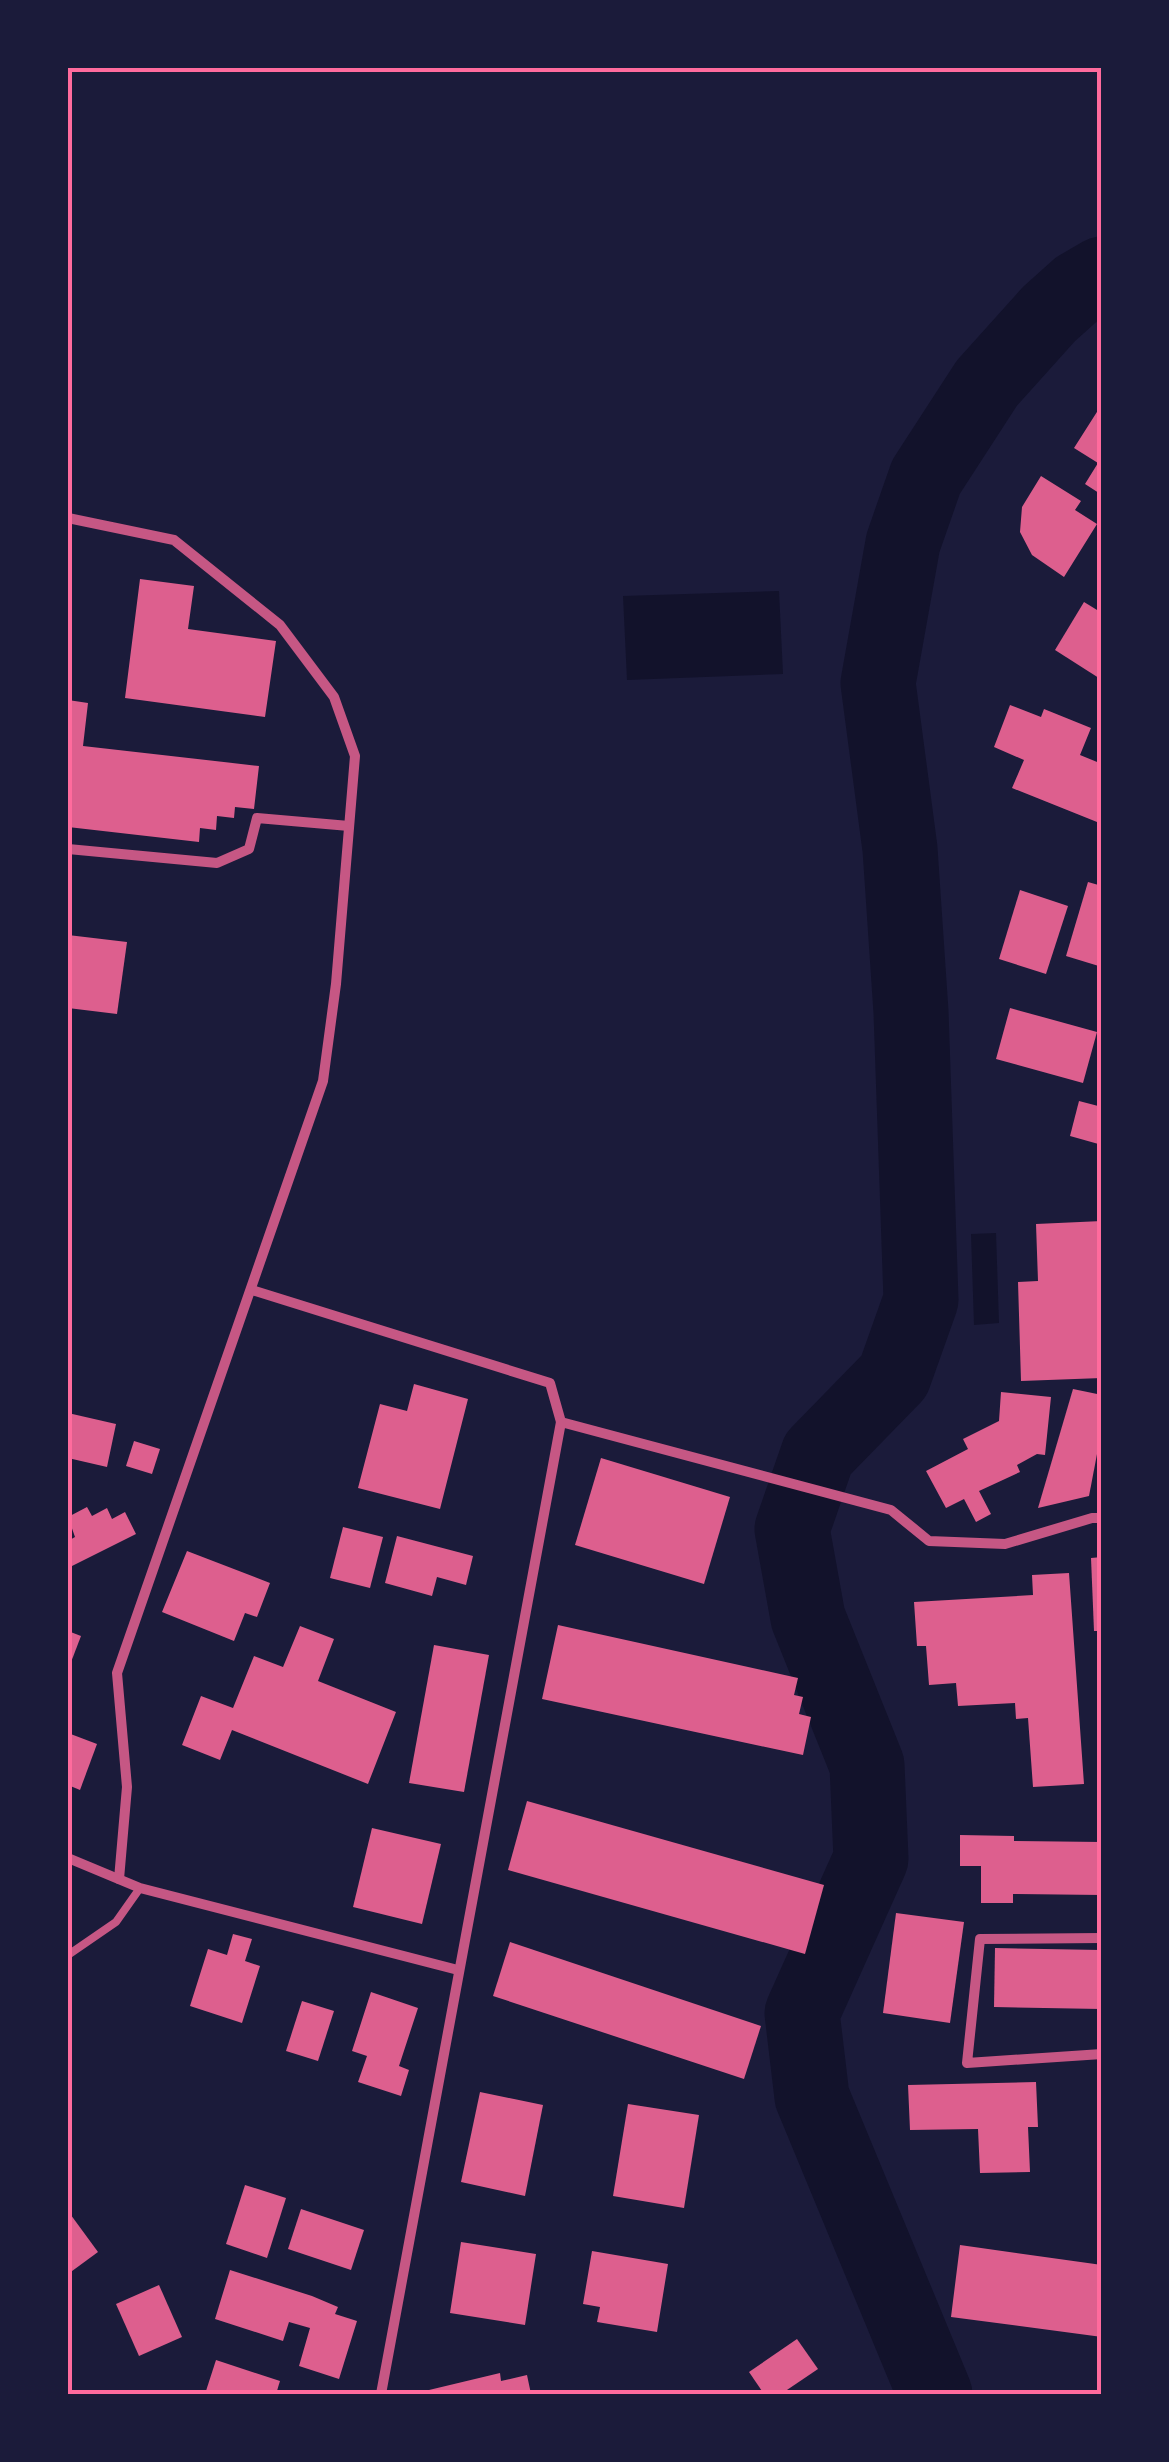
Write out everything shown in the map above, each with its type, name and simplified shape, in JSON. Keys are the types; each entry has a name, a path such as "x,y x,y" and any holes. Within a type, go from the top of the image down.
{"street":[{"path":"68,518 174,540 280,625 334,698 355,756 336,984 323,1082 116,1673 128,1787 119,1879"},
{"path":"68,848 217,863 250,849 257,818 349,826"},
{"path":"252,1290 550,1382 561,1422 381,2394"},
{"path":"561,1422 891,1510 929,1541 1005,1544 1102,1518"},
{"path":"68,1858 140,1888 458,1970"},
{"path":"1102,1938 980,1938 967,2063 1102,2054"}],"lane":[{"path":"68,1954 116,1922 140,1888"}],"shaded area":[{"path":"779,591 783,674 627,680 623,596"},
{"path":"996,1233 999,1323 974,1325 971,1234"}],"building":[{"path":"1102,404 1102,495 1085,484 1098,463 1074,448"},
{"path":"1041,476 1081,501 1075,510 1097,524 1064,577 1032,555 1020,532 1022,507"},
{"path":"140,579 194,586 188,629 276,641 265,717 125,698"},
{"path":"1084,602 1102,613 1102,680 1055,650"},
{"path":"68,700 88,703 83,746 259,766 254,809 235,807 234,818 217,816 216,830 200,828 199,842 68,827"},
{"path":"1010,705 1041,717 1044,709 1091,728 1080,755 1102,764 1102,824 1012,788 1024,760 994,747"},
{"path":"1088,882 1102,886 1102,967 1066,956"},
{"path":"1020,890 1068,906 1046,974 999,959"},
{"path":"68,935 127,942 117,1014 68,1008"},
{"path":"1010,1008 1097,1032 1083,1083 996,1059"},
{"path":"1079,1101 1102,1107 1102,1145 1070,1136"},
{"path":"1102,1221 1102,1378 1021,1381 1018,1282 1038,1281 1036,1224"},
{"path":"414,1384 468,1399 440,1509 358,1488 380,1404 407,1411"},
{"path":"1073,1389 1102,1395 1102,1428 1089,1496 1038,1508"},
{"path":"1001,1392 1051,1397 1045,1455 1037,1454 1017,1465 1020,1472 979,1491 991,1514 976,1522 964,1499 946,1508 926,1471 968,1449 963,1439 999,1421"},
{"path":"68,1413 116,1424 107,1467 68,1458"},
{"path":"134,1441 160,1449 152,1474 126,1466"},
{"path":"601,1458 730,1497 704,1584 575,1545"},
{"path":"87,1507 92,1516 107,1508 112,1519 125,1512 136,1534 68,1568 68,1541 75,1537 68,1517"},
{"path":"343,1527 383,1537 370,1588 330,1578"},
{"path":"397,1536 473,1556 466,1585 437,1577 432,1596 385,1583"},
{"path":"187,1551 270,1583 257,1617 245,1613 234,1641 162,1612"},
{"path":"1102,1557 1102,1631 1094,1631 1091,1558"},
{"path":"1069,1573 1084,1784 1033,1787 1028,1718 1016,1719 1015,1703 958,1706 956,1683 929,1685 926,1646 917,1646 914,1602 1033,1595 1032,1575"},
{"path":"558,1625 798,1678 794,1695 803,1697 799,1714 811,1717 803,1755 542,1699"},
{"path":"300,1626 334,1639 318,1681 396,1712 368,1784 232,1730 220,1760 182,1745 201,1696 233,1708 254,1656 283,1667"},
{"path":"68,1631 81,1636 68,1670"},
{"path":"434,1645 489,1655 464,1792 409,1783"},
{"path":"68,1733 97,1744 80,1790 68,1785"},
{"path":"527,1801 824,1885 805,1954 508,1870"},
{"path":"372,1828 441,1844 422,1924 353,1907"},
{"path":"960,1835 1014,1836 1014,1841 1102,1842 1102,1895 1013,1894 1013,1903 981,1903 981,1866 960,1866"},
{"path":"896,1913 964,1922 950,2023 883,2013"},
{"path":"233,1934 252,1939 245,1961 260,1966 242,2023 190,2006 208,1949 227,1955"},
{"path":"510,1942 761,2026 744,2079 493,1996"},
{"path":"995,1948 1101,1950 1101,2009 994,2007"},
{"path":"371,1992 418,2008 399,2066 409,2070 401,2096 358,2082 367,2056 352,2051"},
{"path":"302,2001 334,2011 318,2061 286,2051"},
{"path":"1036,2082 1038,2127 1028,2127 1030,2172 980,2173 978,2129 910,2130 908,2085"},
{"path":"480,2092 543,2105 525,2196 461,2182"},
{"path":"628,2104 699,2115 684,2208 613,2196"},
{"path":"245,2185 286,2198 267,2258 226,2244"},
{"path":"301,2209 364,2230 351,2270 288,2249"},
{"path":"68,2211 98,2252 68,2274"},
{"path":"461,2242 536,2254 525,2325 450,2313"},
{"path":"960,2245 1102,2265 1102,2337 951,2317"},
{"path":"592,2251 668,2264 657,2332 597,2322 600,2307 583,2304"},
{"path":"230,2270 312,2296 338,2307 335,2314 357,2321 339,2379 299,2366 310,2328 289,2322 283,2341 215,2319"},
{"path":"159,2285 182,2337 139,2356 116,2304"},
{"path":"797,2339 818,2369 781,2394 764,2394 749,2372"},
{"path":"216,2360 280,2381 276,2394 205,2394"},
{"path":"500,2373 501,2381 527,2375 531,2394 430,2394 429,2390"}],"waterway":[{"path":"935,2394 812,2097 802,2013 871,1859 867,1765 808,1618 792,1529 818,1454 894,1376 921,1300 911,1012 900,849 878,683 903,543 926,477 987,383 1049,314 1078,288 1102,274"}]}
